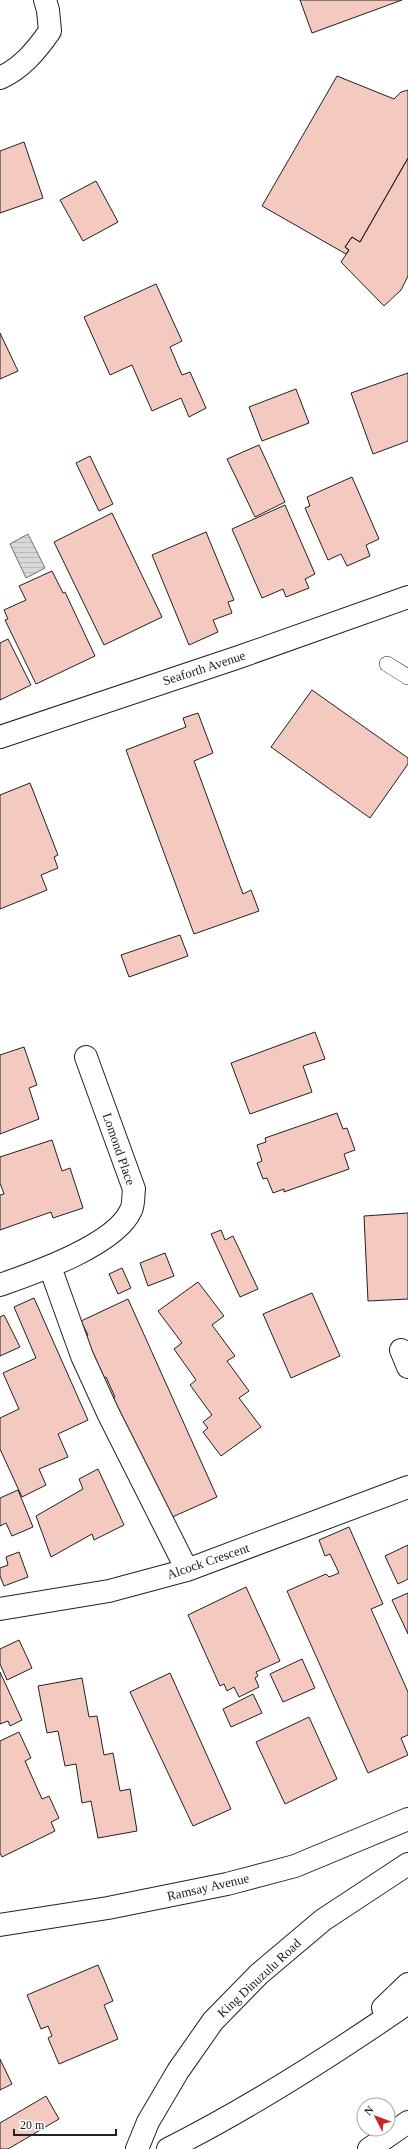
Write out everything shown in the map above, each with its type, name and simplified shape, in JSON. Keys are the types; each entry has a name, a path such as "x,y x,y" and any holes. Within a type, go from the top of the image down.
{"main road":[{"path":"0,78 10,73 29,58 50,31 48,10 45,0"},
{"name":"Seaforth Avenue","path":"0,737 239,657 408,596"},
{"name":"Lomond Place","path":"0,1285 50,1267 93,1245 119,1226 131,1210 134,1189 86,1056"},
{"path":"50,1267 89,1371 125,1448 187,1570"},
{"name":"Alcock Crescent","path":"0,1609 109,1591 187,1570 408,1487"},
{"name":"Ramsay Avenue","path":"0,1925 108,1908 227,1884 295,1866 408,1819"},
{"name":"King Dinuzulu Road","path":"137,2149 148,2122 174,2078 213,2022 259,1974 323,1920 408,1864"},
{"path":"338,2051 408,1984"},
{"path":"168,2149 207,2130 338,2051 408,2003"},
{"path":"369,2149 408,2122"}],"lane":[{"path":"387,664 408,677"}],"shaded area":[{"path":"28,534 45,568 26,578 10,544"}],"building":[{"path":"300,0 402,0 312,33"},
{"path":"337,76 394,99 401,92 408,90 408,158 360,242 352,237 345,247 349,250 346,254 262,206"},
{"path":"24,142 43,198 0,213 0,151"},
{"path":"408,158 408,276 401,290 384,306 341,262 349,250 345,247 352,237 360,242"},
{"path":"96,181 118,222 83,241 60,200"},
{"path":"156,284 182,341 170,347 182,375 190,372 206,408 189,417 181,398 152,411 132,365 110,375 84,317"},
{"path":"0,333 18,371 0,379"},
{"path":"408,373 408,441 373,454 351,393"},
{"path":"296,389 309,423 262,441 249,407"},
{"path":"259,445 285,502 255,517 227,459"},
{"path":"90,456 113,504 99,511 76,463"},
{"path":"352,477 379,539 366,545 370,556 347,566 341,554 328,560 305,508 310,506 307,497"},
{"path":"285,505 315,574 305,579 309,588 286,597 283,589 262,598 232,529"},
{"path":"112,513 162,617 104,645 54,542"},
{"path":"206,532 234,600 228,602 232,613 213,620 218,632 189,645 152,555"},
{"path":"52,571 63,593 65,592 95,656 36,684 5,620 8,619 4,610 26,600 19,586"},
{"path":"8,639 31,685 0,700 0,643"},
{"path":"312,690 408,758 408,764 370,818 271,747"},
{"path":"198,713 213,753 194,761 243,894 251,890 259,911 194,934 126,750 186,727 183,718"},
{"path":"30,783 58,855 54,857 58,868 41,875 47,890 0,909 0,795"},
{"path":"180,935 188,956 129,977 121,955"},
{"path":"315,1032 325,1059 303,1066 312,1092 250,1114 231,1063"},
{"path":"24,1047 37,1085 29,1088 39,1119 0,1134 0,1055"},
{"path":"337,1113 343,1129 347,1128 355,1150 344,1154 349,1169 284,1192 284,1189 273,1193 267,1178 263,1179 257,1163 262,1161 257,1145 266,1142 265,1138"},
{"path":"52,1140 62,1171 70,1168 83,1208 53,1218 51,1212 0,1230 0,1195 4,1194 0,1183 0,1157"},
{"path":"408,1213 408,1299 368,1301 364,1216"},
{"path":"221,1230 225,1240 233,1236 258,1289 240,1297 211,1234"},
{"path":"165,1253 174,1276 148,1286 140,1263"},
{"path":"122,1268 131,1288 118,1294 109,1274"},
{"path":"198,1282 224,1316 212,1325 235,1356 227,1361 249,1391 239,1398 261,1427 221,1456 203,1432 208,1428 203,1422 212,1415 190,1385 196,1380 174,1349 182,1343 158,1311"},
{"path":"312,1293 340,1356 291,1378 263,1314"},
{"path":"34,1298 88,1420 58,1434 68,1457 39,1469 46,1485 22,1497 0,1449 0,1418 19,1409 3,1373 36,1358 14,1307"},
{"path":"128,1299 217,1497 168,1519 110,1400 115,1397 106,1377 102,1379 83,1337 88,1335 81,1321"},
{"path":"4,1315 20,1347 0,1356 0,1317"},
{"path":"98,1469 124,1525 94,1540 92,1534 51,1557 36,1516 83,1489 79,1479"},
{"path":"18,1490 33,1527 12,1536 6,1523 0,1526 0,1498"},
{"path":"349,1527 383,1604 371,1609 408,1692 408,1735 401,1738 408,1755 368,1773 287,1591 326,1574 329,1577 339,1573 330,1554 325,1556 319,1540"},
{"path":"408,1545 408,1579 398,1584 385,1556"},
{"path":"19,1552 28,1577 4,1586 0,1576 0,1568 8,1565 6,1557"},
{"path":"246,1587 280,1661 256,1672 258,1676 255,1678 259,1687 239,1697 234,1687 227,1691 224,1684 220,1686 188,1615"},
{"path":"408,1593 408,1634 392,1600"},
{"path":"19,1640 32,1668 7,1680 0,1664 0,1649"},
{"path":"302,1659 315,1688 283,1702 270,1674"},
{"path":"0,1672 22,1720 10,1726 8,1721 0,1724"},
{"path":"170,1673 231,1809 193,1826 130,1692"},
{"path":"82,1678 89,1717 97,1716 104,1755 113,1753 120,1791 130,1789 137,1831 98,1838 91,1801 82,1803 76,1764 65,1766 58,1731 47,1733 38,1686"},
{"path":"253,1694 262,1713 231,1727 223,1709"},
{"path":"309,1717 337,1779 285,1804 256,1742"},
{"path":"19,1732 31,1758 25,1761 42,1799 49,1796 59,1818 51,1822 55,1831 2,1857 0,1853 0,1741"},
{"path":"98,1965 113,2001 104,2005 118,2039 59,2064 48,2038 52,2036 48,2026 41,2029 27,1995"},
{"path":"0,2059 12,2084 0,2090"},
{"path":"46,2096 59,2119 8,2149 0,2149 0,2123"}]}
